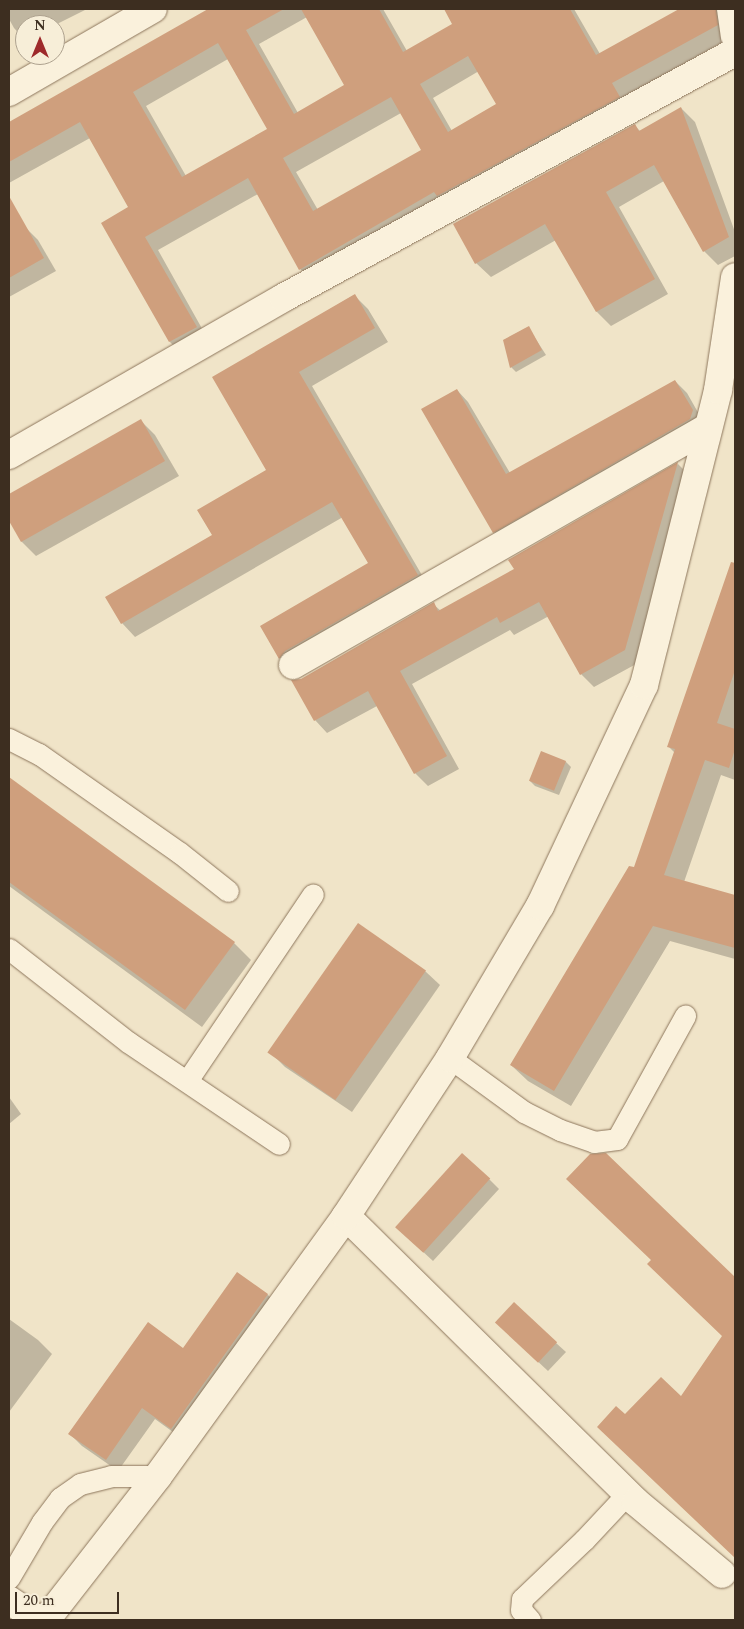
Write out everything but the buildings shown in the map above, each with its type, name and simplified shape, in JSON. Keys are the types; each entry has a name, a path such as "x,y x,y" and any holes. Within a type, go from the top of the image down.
{"street":[{"path":"9,92 153,9"},
{"path":"731,9 735,36"},
{"path":"9,455 283,298 735,52"},
{"path":"46,1620 158,1476 346,1216 450,1058 540,906 644,685 718,390 735,277"},
{"path":"292,665 708,427"},
{"path":"346,1216 628,1494 722,1574"},
{"path":"9,1600 39,1620"}],"lane":[{"path":"9,739 39,754 180,853 228,891"},
{"path":"187,1081 314,894"},
{"path":"9,949 128,1042 280,1144"},
{"path":"450,1058 524,1112 560,1130 594,1142 617,1140 685,1016"},
{"path":"9,1578 42,1522 60,1498 80,1484 111,1476 158,1476"},
{"path":"530,1620 521,1610 522,1599 584,1540 628,1494"}]}
